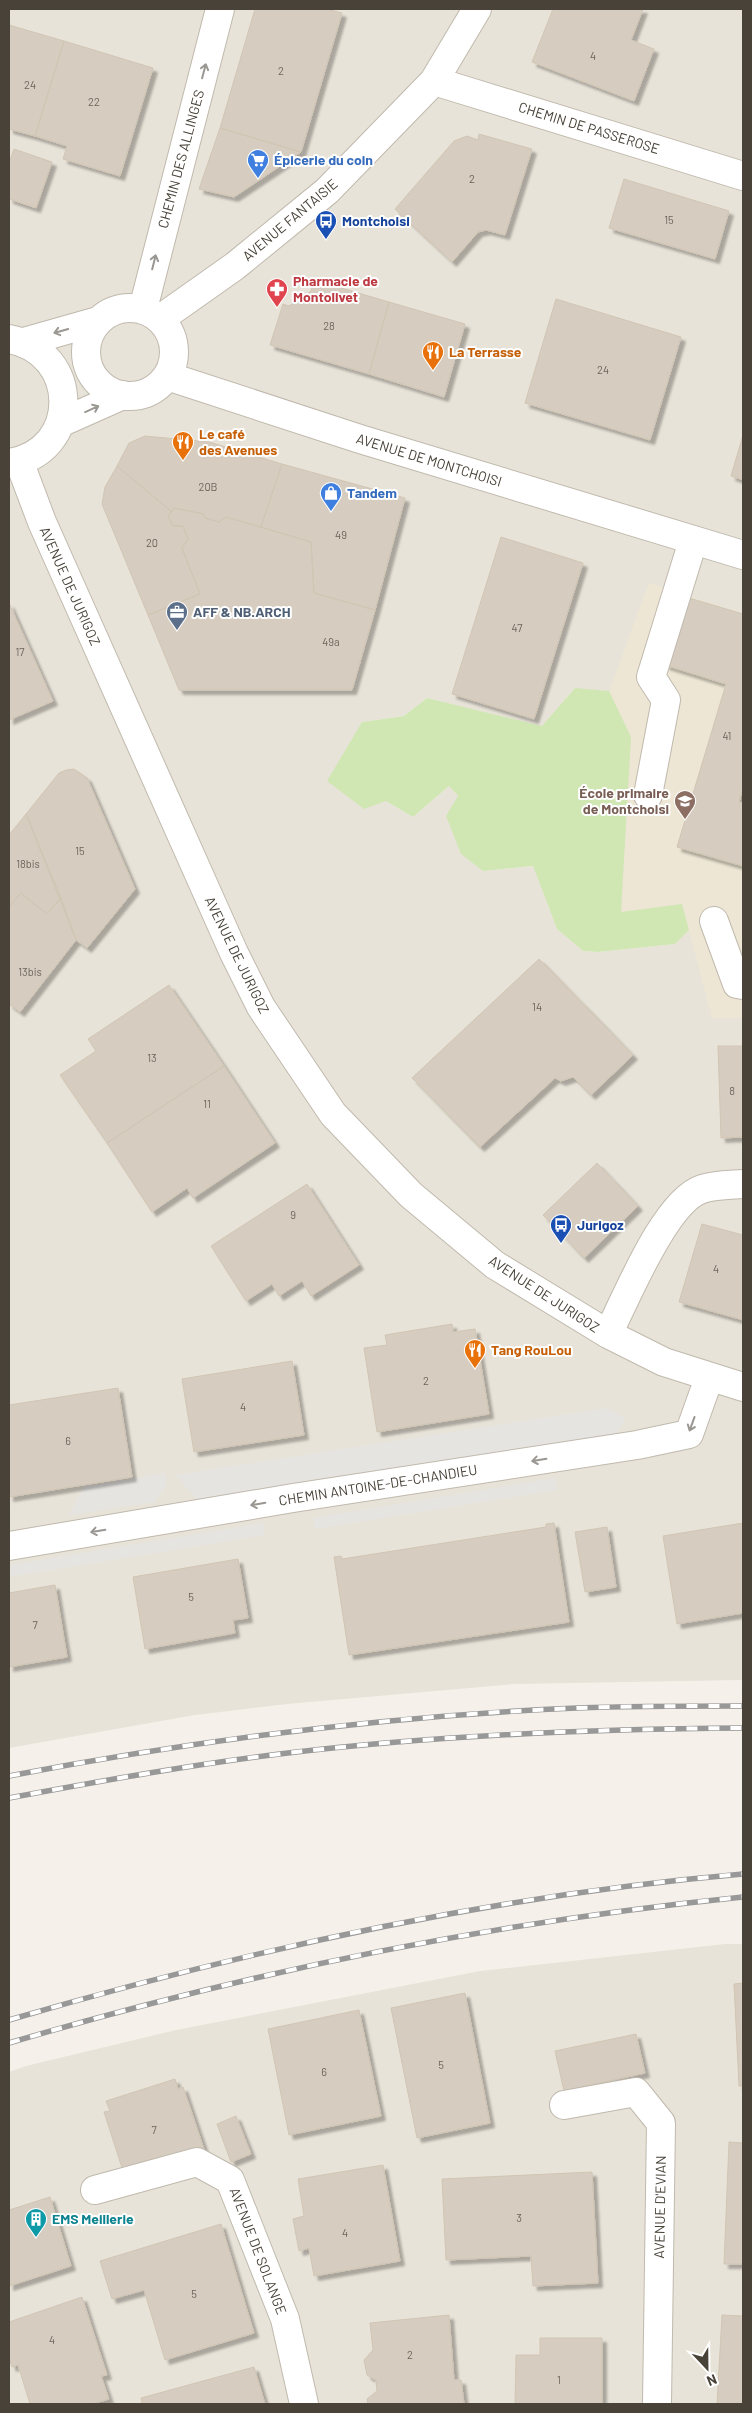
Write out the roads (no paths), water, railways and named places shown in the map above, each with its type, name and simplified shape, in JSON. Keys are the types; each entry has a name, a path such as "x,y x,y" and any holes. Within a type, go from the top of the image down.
{"street":[{"name":"CHEMIN DES ALLINGES","path":"151,314 220,9"},
{"name":"AVENUE FANTAISIE","path":"151,314 235,266 327,191 434,81 477,9"},
{"name":"CHEMIN DE PASSEROSE","path":"434,81 743,176"},
{"path":"16,340 98,321 119,308 151,314 172,340 173,361 167,376 154,390 138,396 123,395 102,386 94,379 88,367 85,354 87,341 98,321"},
{"path":"14,462 34,455 46,445 60,423 64,395 58,373 47,357 16,340"},
{"name":"AVENUE DE MONTCHOISI","path":"167,376 360,439 743,555"},
{"path":"60,423 123,395"},
{"name":"AVENUE DE JURIGOZ","path":"14,462 191,860 261,1007 285,1045 334,1114 411,1195 495,1265 608,1334 664,1362 743,1387"},
{"path":"648,795 666,700 651,677 693,541"},
{"path":"714,921 736,984 743,985"},
{"name":"AVENUE DE JURIGOZ","path":"608,1334 660,1231 681,1202 701,1189 743,1184"},
{"name":"CHEMIN ANTOINE-DE-CHANDIEU","path":"9,1546 293,1498 637,1445 689,1434 710,1378"},
{"name":"AVENUE D'EVIAN","path":"564,2105 636,2092 661,2123 657,2404"},
{"name":"AVENUE DE SOLANGE","path":"95,2190 197,2162 230,2180 285,2319 304,2404"}],"railway":[{"path":"9,1776 150,1751 221,1741 434,1717 577,1708 743,1706"},
{"path":"9,1798 113,1779 253,1757 345,1747 515,1734 743,1728"},
{"path":"9,2020 99,1994 190,1971 373,1929 557,1896 650,1883 743,1874"},
{"path":"9,2043 99,2017 190,1994 281,1972 373,1953 557,1920 743,1897"}],"place":[{"name":"Épicerie du coin","path":"258,179"},
{"name":"Montchoisi","path":"326,240"},
{"name":"Pharmacie de Montolivet","path":"277,308"},
{"name":"La Terrasse","path":"433,371"},
{"name":"Le café des Avenues","path":"183,461"},
{"name":"Tandem","path":"331,512"},
{"name":"AFF & NB.ARCH","path":"177,631"},
{"name":"École primaire de Montchoisi","path":"685,820"},
{"name":"Jurigoz","path":"561,1244"},
{"name":"Tang RouLou","path":"475,1369"},
{"name":"EMS Meillerie","path":"36,2238"}]}
